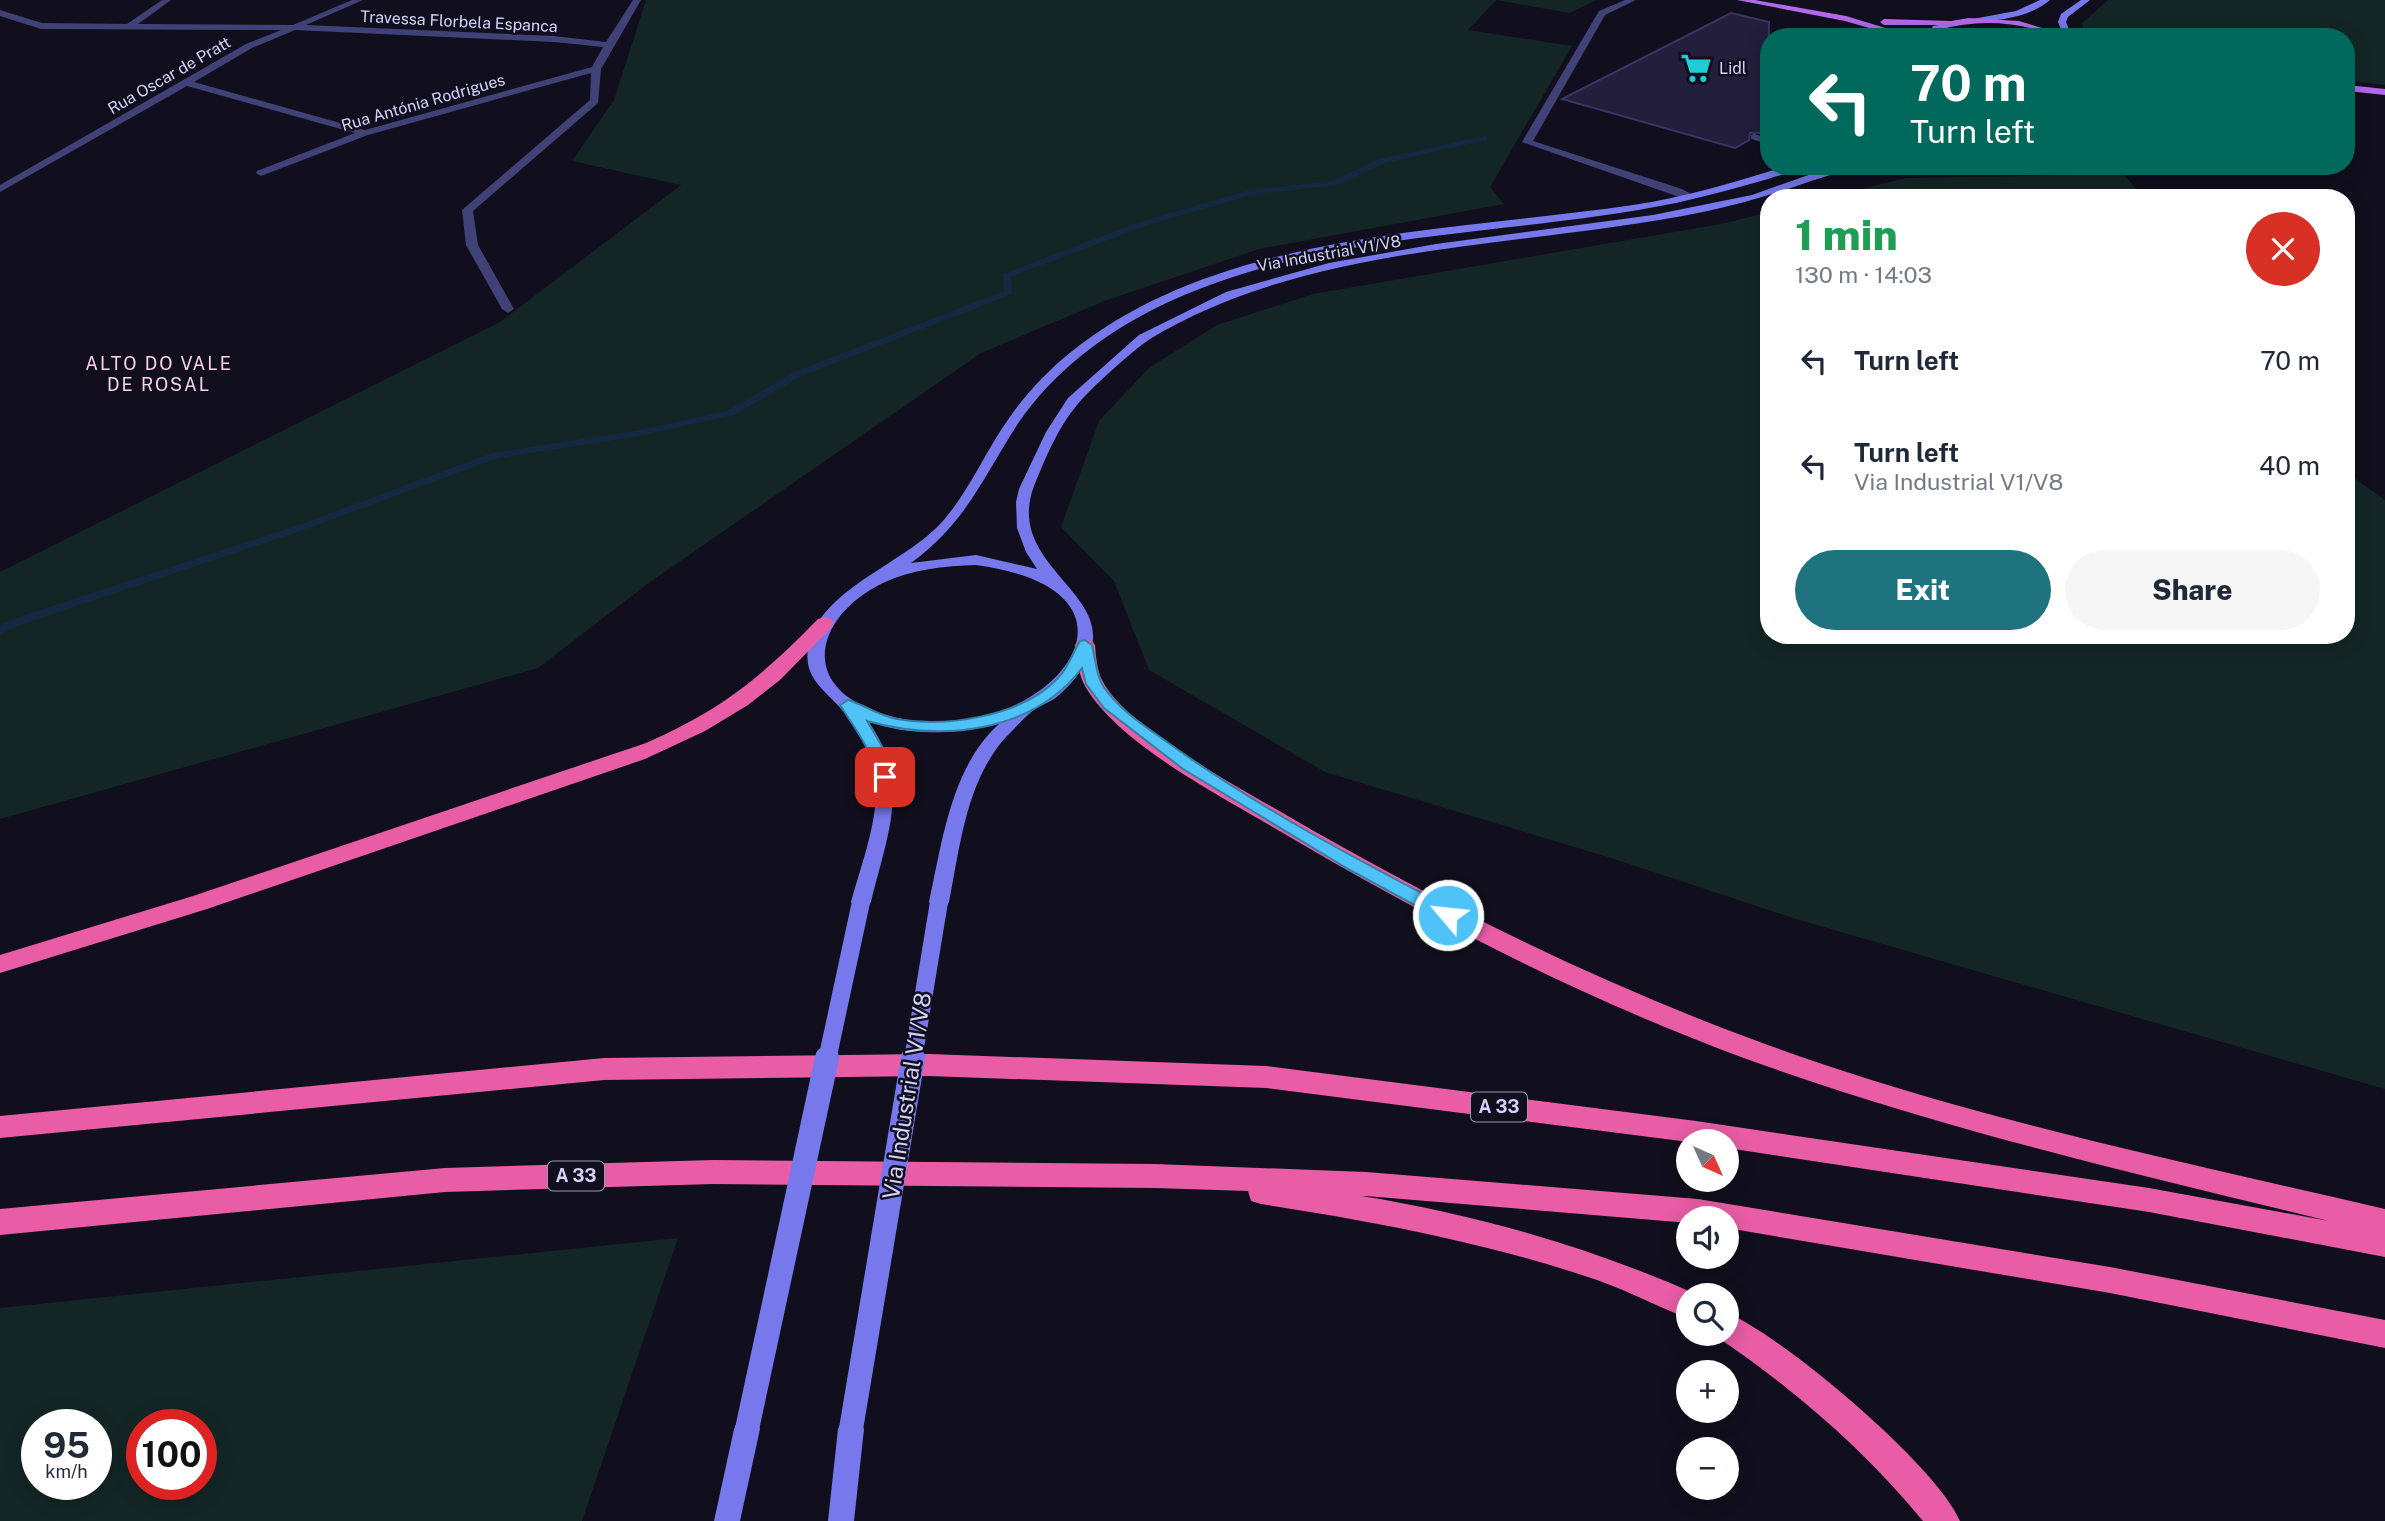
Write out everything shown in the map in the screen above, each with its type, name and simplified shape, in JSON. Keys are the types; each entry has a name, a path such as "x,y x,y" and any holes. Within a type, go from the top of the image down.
{"highway":[{"path":"0,964 199,903 649,749 680,736 752,693 825,623"},
{"path":"1085,645 1094,684 1110,704 1189,765 1354,865 1472,928 1587,982 1740,1044 1897,1098 2079,1147 2385,1222"},
{"name":"A 33","path":"0,1127 604,1069 929,1065 1266,1077 1696,1132 2149,1200 2385,1244"},
{"name":"A 33","path":"0,1222 445,1180 713,1172 1155,1176 1366,1184 1698,1211 2096,1278 2385,1334"},
{"path":"1155,1176 1320,1201 1499,1238 1646,1284 1676,1299"},
{"path":"1739,1335 1814,1387 1853,1421 1908,1476 1944,1521"}],"main road":[{"path":"1741,0 1846,19 1878,28"},
{"path":"1846,19 1900,23 1952,22 2010,16 2027,11 2046,0"},
{"path":"2064,28 2062,22 2064,16 2085,0"},
{"path":"1971,20 2022,24 2036,28"},
{"path":"1936,28 1952,22"},
{"path":"2355,89 2385,92"},
{"name":"Via Industrial V1/V8","path":"858,590 903,564 927,545 949,522 1014,419 1060,368 1087,345 1150,306 1222,276 1313,252 1581,215 1689,197 1770,175"},
{"name":"Via Industrial V1/V8","path":"1785,189 1821,175"},
{"name":"Via Industrial V1/V8","path":"1056,584 1032,552 1023,523 1022,500 1026,489 1056,425 1074,400 1121,355 1179,318 1245,290 1318,269 1396,255 1683,214 1760,196"},
{"path":"976,560 1006,564 1033,572 1056,584 1071,597 1081,611 1086,628 1085,645 1077,665 1062,684 1039,701 1004,716 956,727 896,724 870,717 848,705 831,691 820,675 816,649 825,623 839,605 858,590 884,576 944,561 976,560"},
{"name":"Via Industrial V1/V8","path":"841,1521 851,1429 939,902 960,810 970,778 988,746 1012,721 1039,701"},
{"path":"727,1521 883,807 885,777 881,758 848,705"}],"street":[{"path":"129,26 167,0"},
{"name":"Rua Oscar de Pratt","path":"0,189 249,46 359,0"},
{"path":"508,310 471,245 467,210 595,102 596,69 637,0"},
{"path":"1632,0 1602,13 1527,142 1678,191 1689,197"},
{"name":"Travessa Florbela Espanca","path":"0,13 41,26 291,27 554,39 608,45"},
{"path":"0,23 17,18"},
{"name":"Rua Antónia Rodrigues","path":"261,173 365,133 596,69"},
{"path":"188,83 365,133"},
{"path":"1754,137 1760,139"}],"green space":[{"path":"646,0 1496,0 1468,30 1572,46 1490,187 1504,204 1259,249 1107,300 981,353 650,582 538,668 0,819 0,572 500,322 681,185 572,161 614,100"},
{"path":"1496,0 1597,0 1569,13"},
{"path":"2108,0 2385,0 2385,85 2355,82 2355,28 2083,28 2082,23"},
{"path":"2124,175 2137,189 1862,189 1906,178"},
{"path":"1760,214 1760,644 2355,644 2355,479 2385,500 2385,1089 1796,919 1608,857 1325,772 1149,670 1114,581 1061,527 1099,421 1149,368 1217,325 1313,294 1721,224"},
{"path":"678,1238 582,1521 0,1521 0,1308"}],"building":[{"name":"Lidl","path":"1731,13 1769,22 1769,28 1760,28 1760,133 1750,133 1749,140 1735,148 1562,99"}],"waterway":[{"path":"0,630 19,621 297,529 496,455 634,434 730,413 798,374 1009,292 1006,276 1139,225 1250,193 1334,183 1382,161 1484,138"}],"place":[{"name":"Lidl","path":"1696,68"}],"district":[{"name":"ALTO DO VALE DE ROSAL","path":"159,374"}],"route":[{"path":"885,777 881,758 848,705 870,717 896,724 956,727 986,722 1039,701 1062,684 1077,665 1085,645 1094,684 1110,704 1132,724 1189,765 1259,809 1354,865 1448,915"}]}
